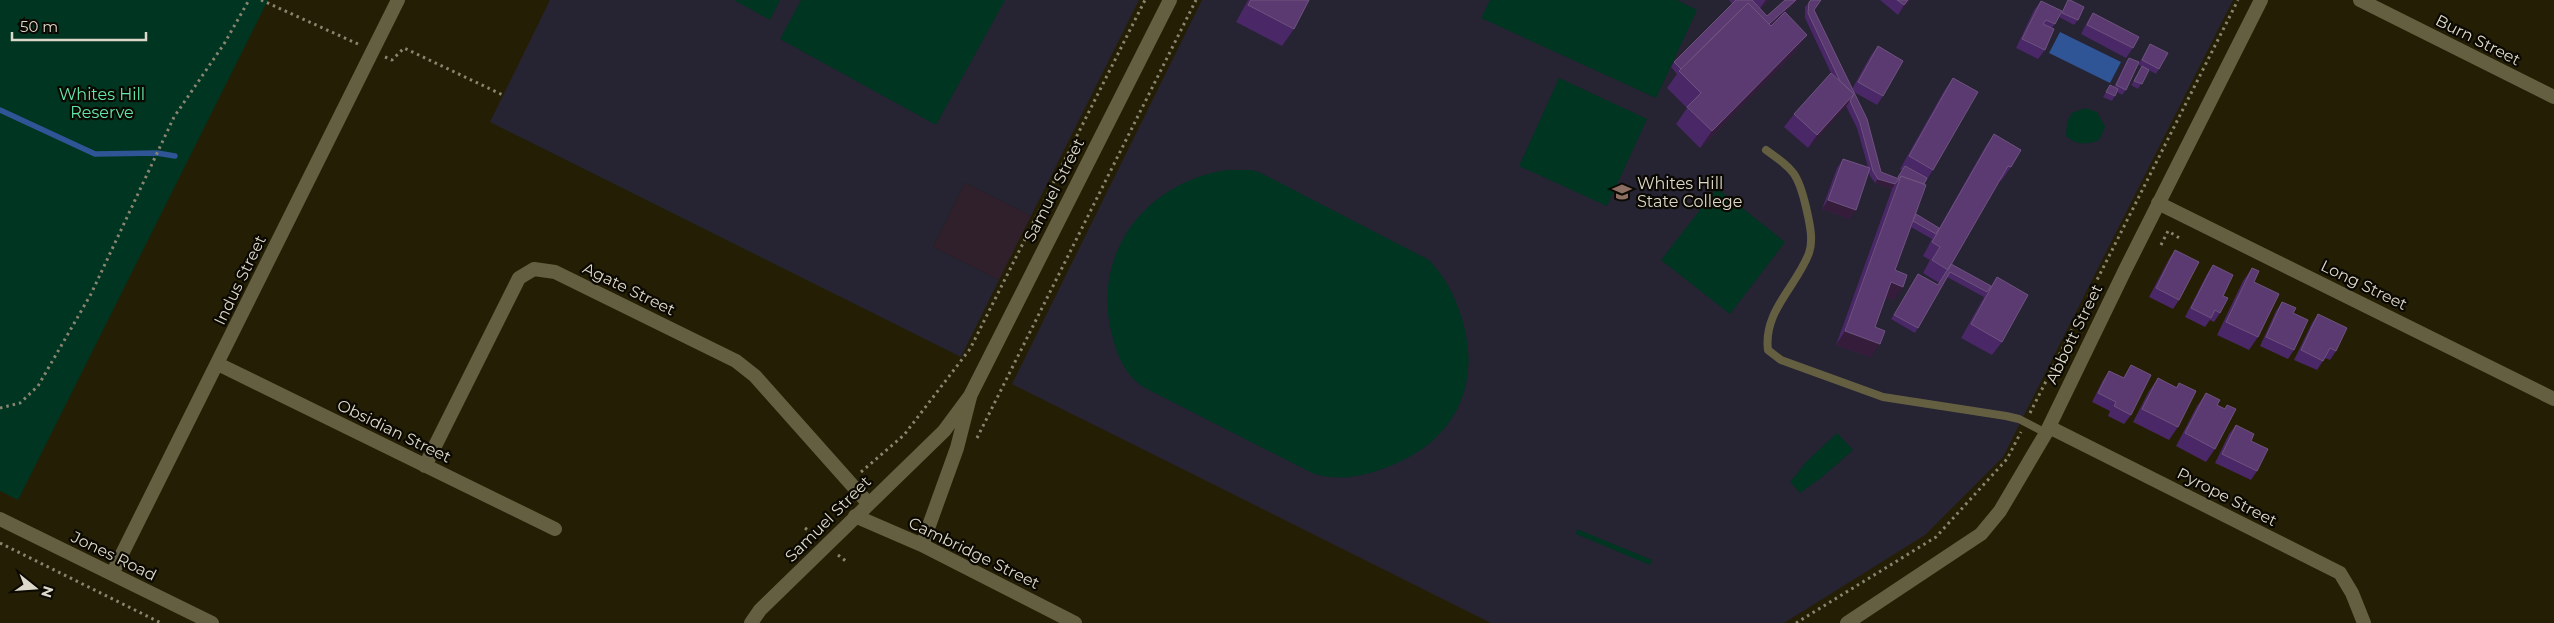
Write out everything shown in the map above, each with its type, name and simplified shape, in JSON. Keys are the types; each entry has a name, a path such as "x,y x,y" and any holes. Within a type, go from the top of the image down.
{"street":[{"name":"Indus Street","path":"112,574 398,0"},
{"name":"Samuel Street","path":"750,623 760,610 868,503 944,431 970,396 1170,0"},
{"name":"Abbott Street","path":"1850,622 1980,534 2000,511 2048,430 2158,203 2261,0"},
{"name":"Burn Street","path":"2360,0 2554,97"},
{"name":"Long Street","path":"2158,203 2554,398"},
{"name":"Agate Street","path":"425,466 519,278 534,269 555,272 736,361 755,376 868,503"},
{"name":"Obsidian Street","path":"218,364 555,528"},
{"name":"Samuel Street","path":"922,545 957,448 970,396"},
{"name":"Pyrope Street","path":"2048,430 2340,573 2352,593 2364,623"},
{"name":"Cambridge Street","path":"855,516 922,545 1076,623"},
{"name":"Jones Road","path":"0,519 212,623"}],"lane":[{"path":"1766,150 1792,168 1801,188 1811,238 1810,252 1775,312 1767,337 1768,350 1781,360 1883,397 2006,416 2048,430"}],"path":[{"path":"0,408 20,403 38,386 90,294 174,117 224,44 249,0"},
{"path":"261,0 360,45"},
{"path":"861,472 904,435 970,349 1145,0"},
{"path":"977,439 1196,0"},
{"path":"1796,623 1936,537 2007,459 2238,0"},
{"path":"384,57 392,60 404,48 505,96"},
{"path":"2160,245 2168,231 2181,239"},
{"path":"0,543 161,623"}],"shaded area":[{"path":"550,0 1139,0 1031,216 965,183 933,247 999,280 961,357 490,122"},
{"name":"Whites Hill State College","path":"1202,0 2233,0 2003,457 1925,535 1784,623 1491,623 1012,384"},
{"path":"965,183 1031,216 999,280 933,247"}],"green space":[{"name":"Whites Hill Reserve","path":"0,0 268,0 18,500 0,491"},
{"path":"734,0 780,0 770,20"},
{"path":"801,0 1005,0 936,125 780,39"},
{"path":"1490,0 1677,0 1697,10 1656,98 1481,18"},
{"path":"1559,78 1647,119 1607,206 1519,166"},
{"path":"2085,108 2097,112 2105,127 2099,140 2090,143 2073,141 2066,136 2067,122 2072,113"},
{"path":"1226,170 1251,170 1261,173 1429,260 1440,273 1452,293 1461,316 1467,342 1468,366 1465,389 1457,409 1445,428 1429,444 1409,457 1367,474 1341,478 1314,474 1145,388 1127,371 1122,364 1113,340 1107,302 1110,274 1118,248 1132,225 1150,206 1172,189 1197,177"},
{"path":"1717,188 1785,242 1730,314 1661,260"},
{"path":"1837,433 1853,450 1821,478 1800,493 1790,482 1807,461"},
{"path":"1577,529 1652,560 1650,565 1576,534"}],"water":[{"path":"2060,32 2121,62 2110,83 2049,53"}],"building":[{"path":"1251,0 1309,0 1294,29 1248,5"},
{"path":"1736,0 1752,0 1767,16 1785,0 1796,0 1769,24 1748,3 1681,69 1674,62"},
{"path":"1811,0 1821,0 1814,10 1867,119 1881,172 1899,179 1895,184 1878,179 1873,171 1860,123 1850,101 1854,94 1840,81 1808,13"},
{"path":"1897,0 1908,0 1904,5"},
{"path":"2068,0 2084,7 2078,20 2062,13"},
{"path":"2041,1 2062,11 2055,24 2046,20 2043,24 2054,29 2045,50 2022,39"},
{"path":"1748,3 1771,26 1785,12 1807,35 1712,131 1687,107 1701,93 1679,71"},
{"path":"2093,13 2139,37 2133,48 2087,25"},
{"path":"2150,44 2168,53 2159,69 2142,60"},
{"path":"1878,46 1903,61 1883,96 1858,82"},
{"path":"2129,58 2139,62 2126,90 2116,85"},
{"path":"2142,66 2149,70 2142,84 2134,81"},
{"path":"1831,73 1854,94 1817,135 1794,114"},
{"path":"1953,78 1978,92 1933,170 1909,156"},
{"path":"2110,85 2118,89 2115,96 2106,92"},
{"path":"1994,134 2021,150 2011,167 2008,166 1948,270 1932,260 1940,247 1932,242"},
{"path":"1843,159 1870,168 1856,210 1828,200"},
{"path":"1905,166 1927,178 1924,184 1901,176 1899,178"},
{"path":"1901,176 1926,185 1895,270 1907,275 1903,287 1891,282 1875,327 1885,331 1880,344 1845,331"},
{"path":"1916,214 1939,228 1936,234 1913,221"},
{"path":"2175,250 2199,262 2179,300 2156,288"},
{"path":"1951,264 1991,286 1987,292 1950,272 1918,328 1894,315 1918,274 1938,285"},
{"path":"2213,265 2233,275 2223,296 2228,298 2220,313 2215,310 2211,318 2191,308"},
{"path":"2252,268 2259,271 2254,282 2279,294 2258,337 2226,322"},
{"path":"1997,277 2028,295 2002,342 1971,324"},
{"path":"2282,302 2296,308 2293,313 2308,320 2294,350 2266,337"},
{"path":"2318,314 2347,328 2336,351 2330,348 2323,361 2301,350"},
{"path":"2131,365 2151,375 2131,415 2114,406 2116,402 2098,393 2109,371 2124,378"},
{"path":"2158,378 2177,388 2179,383 2196,391 2178,427 2142,409"},
{"path":"2206,393 2220,400 2217,405 2225,409 2227,405 2236,409 2215,449 2185,433"},
{"path":"2236,425 2254,434 2251,441 2268,449 2257,471 2222,454"}],"waterway":[{"path":"0,110 95,154 157,153 175,156"}],"place":[{"name":"Whites Hill State College","path":"1622,192"}]}
